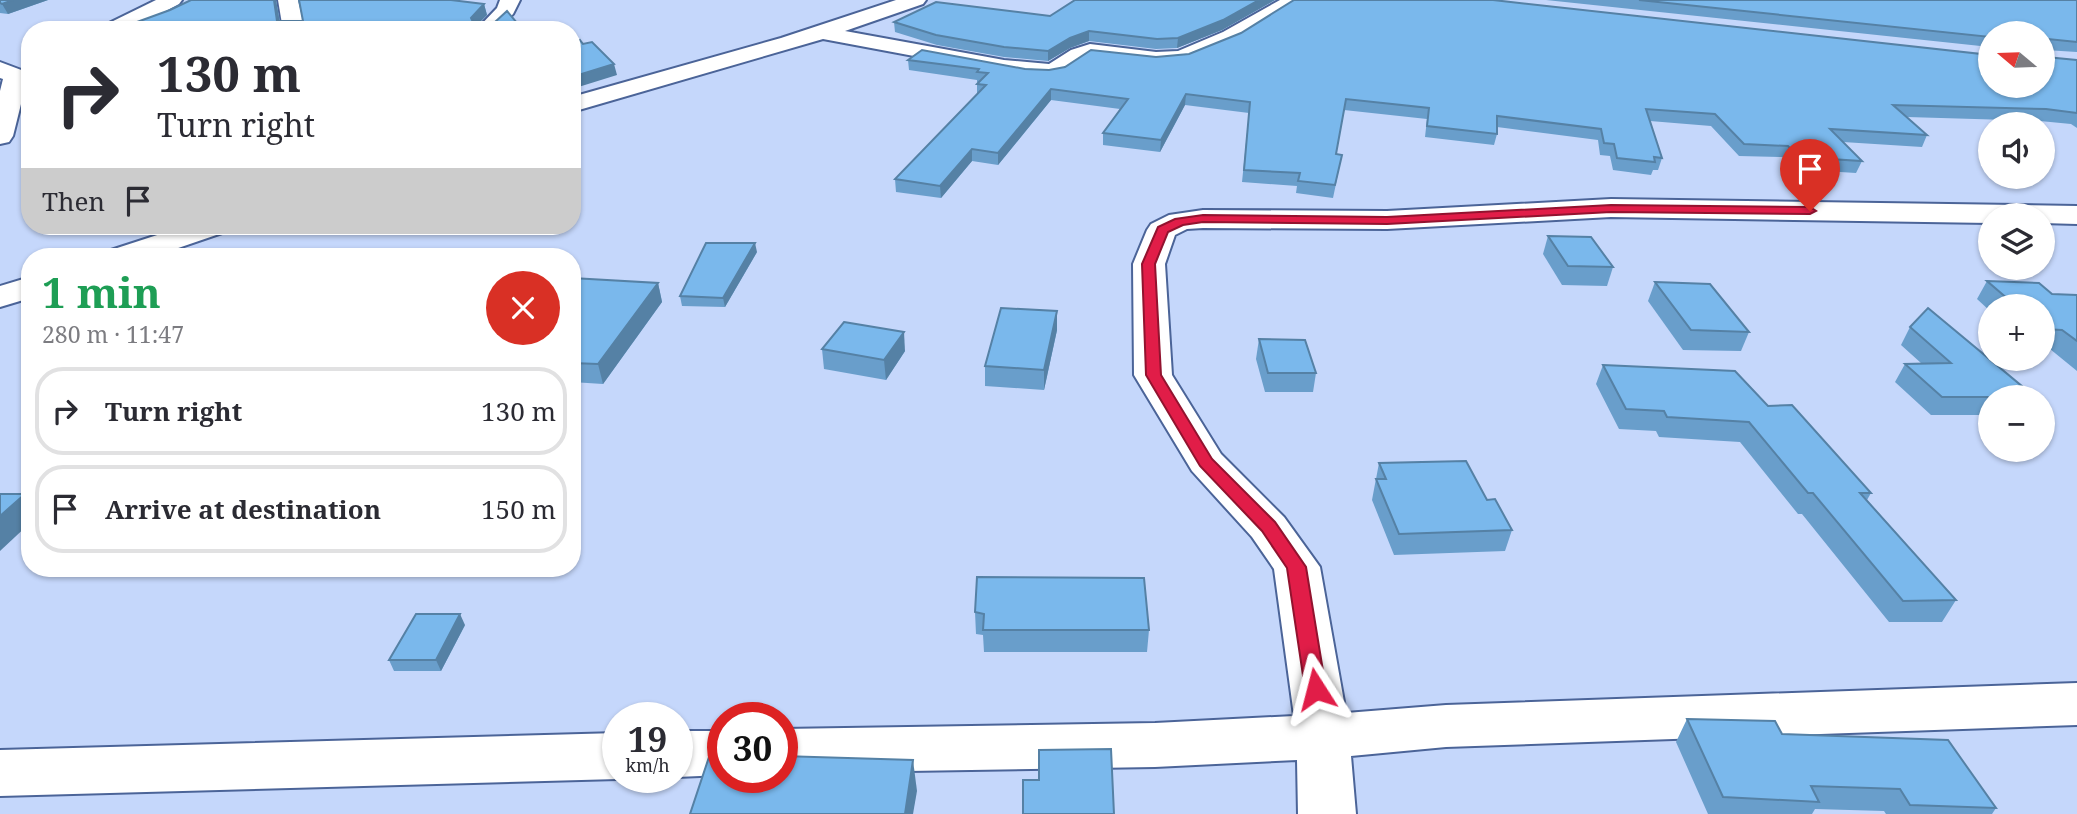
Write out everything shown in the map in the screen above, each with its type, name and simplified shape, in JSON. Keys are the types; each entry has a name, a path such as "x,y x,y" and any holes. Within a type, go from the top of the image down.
{"street":[{"path":"131,21 172,0"},
{"path":"288,0 292,21"},
{"path":"495,21 506,9 510,0"},
{"path":"581,102 822,32 916,0"},
{"path":"822,32 859,42 1011,68 1051,71 1072,60 1080,52 1093,50 1164,59 1182,58 1227,38 1295,0"},
{"path":"0,136 15,71"},
{"path":"1327,814 1323,737 1297,567 1268,527 1206,462 1153,375 1149,264 1162,230 1180,221 1203,219 1387,220 1611,208 2077,215"},
{"path":"149,248 187,235"},
{"path":"0,297 21,290"},
{"path":"798,751 1155,745 1323,737 1446,726 2077,704"},
{"path":"0,773 602,756"}],"building":[{"path":"191,0 274,0 277,21 140,21"},
{"path":"299,0 451,0 484,4 471,18 472,21 303,21"},
{"path":"1075,0 1259,0 1223,20 1178,38 1157,39 1089,31 1048,51 1004,47 936,35 894,22 936,2 1050,16"},
{"path":"1294,0 1493,0 1978,54 1978,98 2055,98 2055,58 2077,60 2077,113 2046,109 1893,105 1927,135 1830,129 1862,161 1798,157 1788,146 1744,144 1715,114 1646,109 1662,158 1654,157 1655,162 1617,158 1614,144 1604,143 1601,129 1497,116 1497,134 1427,126 1429,108 1346,99 1336,154 1342,155 1335,185 1298,181 1300,173 1244,170 1250,102 1186,94 1161,140 1103,133 1128,99 1051,89 998,153 972,149 940,186 895,179 986,85 977,84 988,73 977,72 979,69 908,60 922,50 1025,69 1049,70 1065,67 1091,50 1156,57 1189,54 1241,33"},
{"path":"1639,0 2077,0 2077,42 2055,40 2055,21 1978,21 1978,36"},
{"path":"507,11 515,21 496,21"},
{"path":"581,41 583,44 592,42 614,64 581,74"},
{"path":"1548,236 1591,237 1613,267 1568,266"},
{"path":"706,243 755,243 723,298 680,296"},
{"path":"581,279 658,283 598,364 581,363"},
{"path":"1987,281 2039,283 2052,294 2002,294"},
{"path":"1655,282 1710,284 1749,332 1691,330"},
{"path":"2055,294 2077,295 2077,341 2062,330 2055,330"},
{"path":"1001,308 1057,311 1044,370 985,366"},
{"path":"1928,308 1978,350 1978,371 2004,371 2021,385 1978,385 1978,397 1942,397 1905,364 1951,363 1910,327"},
{"path":"844,322 904,332 884,360 822,349"},
{"path":"1259,339 1305,340 1316,373 1268,373"},
{"path":"1603,365 1735,371 1768,406 1792,405 1871,493 1860,493 1956,600 1903,601 1813,493 1808,493 1749,422 1667,417 1664,411 1626,409"},
{"path":"1466,461 1487,500 1495,499 1512,530 1399,534 1376,479 1386,479 1379,463"},
{"path":"0,494 21,494 21,498 0,516"},
{"path":"977,577 1144,578 1149,630 983,630 984,614 975,612"},
{"path":"416,614 460,614 436,660 389,660"},
{"path":"1687,719 1775,721 1782,734 1948,740 1996,808 1910,805 1900,789 1811,786 1819,802 1723,797"},
{"path":"1111,749 1114,814 1023,814 1023,780 1039,780 1039,750"},
{"path":"798,756 913,760 905,814 690,814 707,763 707,793 798,793"}],"route":[{"path":"1316,689 1297,567 1268,527 1206,462 1153,375 1149,264 1162,230 1180,221 1203,219 1387,220 1611,208 1810,211"}]}
